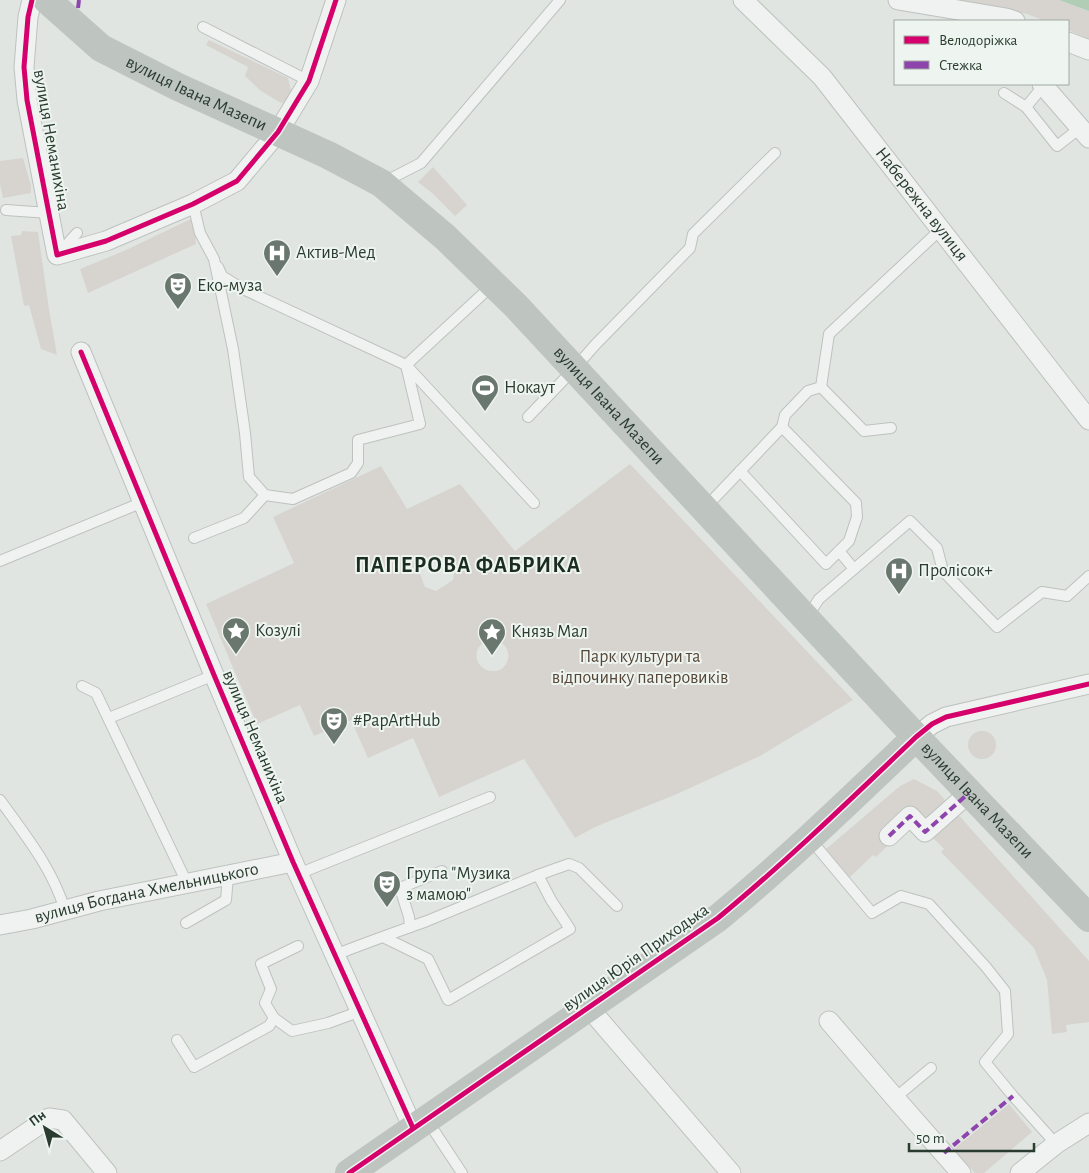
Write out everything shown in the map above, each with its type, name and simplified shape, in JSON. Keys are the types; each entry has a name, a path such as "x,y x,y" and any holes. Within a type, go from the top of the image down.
{"main road":[{"name":"вулиця Івана Мазепи","path":"47,0 101,48 178,87 328,155 381,183 445,237 516,306 916,737 1089,918"},
{"name":"вулиця Юрія Приходька","path":"349,1173 718,918 755,888 810,838 916,737"}],"street":[{"name":"вулиця Неманихіна","path":"32,0 28,17 24,66 27,100 57,255"},
{"path":"57,255 106,241 193,204 237,182 278,132 309,81 336,0"},
{"name":"Набережна вулиця","path":"743,0 822,77 1089,420"},
{"path":"898,0 1012,20"},
{"path":"932,6 948,20"},
{"path":"1069,42 1089,50"},
{"path":"1044,85 1085,133"},
{"name":"вулиця Неманихіна","path":"81,352 296,868 361,1011 420,1124"},
{"path":"916,737 932,724 946,717 1089,684"},
{"path":"889,836 910,816 926,832 969,793"},
{"name":"вулиця Богдана Хмельницького","path":"0,925 32,919 99,901 228,876 296,868"},
{"path":"589,1008 731,1173"},
{"path":"830,1021 894,1098 961,1173"},
{"path":"0,1150 49,1118 63,1120 106,1173"},
{"path":"1020,1173 1056,1144 1089,1123"}],"lane":[{"path":"381,183 421,163 560,0"},
{"path":"202,27 309,81"},
{"path":"1026,107 1042,85"},
{"path":"1004,93 1026,107 1057,146 1085,133"},
{"path":"528,417 690,248 693,234 775,153"},
{"path":"193,204 200,233 222,276 243,289 406,365 534,503"},
{"path":"6,210 49,212"},
{"path":"820,386 829,334 940,230"},
{"path":"57,255 77,233"},
{"path":"214,259 233,349 249,477 264,495 293,499 351,473 358,462 358,440 420,424 406,365"},
{"path":"406,365 485,292 488,278"},
{"path":"704,508 782,427 785,414 808,391 820,386"},
{"path":"820,386 864,431 891,428"},
{"path":"740,471 826,564 849,541 857,517 856,503 782,427"},
{"path":"194,538 244,518 264,495"},
{"path":"0,561 143,502"},
{"path":"806,618 819,599 910,521 937,548 943,570 997,627 1042,592 1067,596 1089,576"},
{"path":"839,551 854,569"},
{"path":"109,718 214,675"},
{"path":"82,686 96,693 187,884"},
{"path":"296,868 490,797"},
{"path":"0,800 44,862 61,896 65,910"},
{"path":"810,838 872,913 901,896 929,904 991,973 1005,991 1008,1034 985,1062 1056,1144"},
{"path":"335,955 427,921 569,864 579,868 617,906"},
{"path":"410,927 410,917 400,888 442,871"},
{"path":"383,937 428,959 448,1000 570,929 551,900 538,875"},
{"path":"186,923 226,900 228,876"},
{"path":"298,946 261,964 271,988 265,1003 274,1018 292,1031 328,1023 361,1011"},
{"path":"177,1040 194,1067 269,1026 274,1018"},
{"path":"894,1098 931,1068"},
{"path":"420,1124 462,1173"}],"green space":[{"path":"955,0 1059,0 1089,11 1089,39 1069,30 1069,20 1042,20 1027,14"},
{"path":"209,40 288,78 291,90 288,102 281,103 261,91 245,76 248,67 206,45"},
{"path":"23,158 31,186 31,193 3,198 0,184 0,161"},
{"path":"433,167 467,205 455,216 418,182"},
{"path":"193,218 196,244 88,293 80,269 126,250"},
{"path":"22,231 38,232 57,355 41,349 29,305 24,306 11,236 21,235"},
{"name":"Парк культури та відпочинку паперовиків","path":"630,464 853,700 760,756 677,794 595,827 575,838 524,759 439,797 413,738 368,758 351,720 314,736 300,705 257,724 206,604 294,563 273,517 381,466 407,509 460,484 515,551","holes":["425,558 451,559 455,565 453,580 436,591 425,587 419,571","492,639 503,644 508,654 506,664 497,671 482,668 477,658 479,646"]},
{"path":"982,731 992,735 996,745 992,755 982,759 972,755 968,745 972,735"},
{"path":"914,779 937,791 1089,961 1089,1022 1066,1025 1067,1032 1052,1034 1047,980 1034,948 941,852 944,849 907,812 911,823 876,857 873,855 849,878 825,850 900,786"},
{"path":"1009,1104 1032,1132 984,1173 975,1173 954,1149"}],"shaded area":[{"path":"1059,0 1089,0 1089,11"}],"marked path":[{"path":"78,8 79,0"},
{"path":"889,836 910,816 925,832 969,793"},
{"path":"944,1153 1013,1096"}],"cycle path":[{"path":"32,0 28,17 24,67 27,100 57,255 106,241 193,204 237,181 278,132 309,81 336,0"},
{"path":"81,352 293,862 413,1128"},
{"path":"349,1173 718,918 794,852 932,724 946,717 1089,684"}],"place":[{"name":"Актив-Мед","path":"277,277"},
{"name":"Еко-муза","path":"178,310"},
{"name":"Нокаут","path":"485,412"},
{"name":"Пролісок+","path":"899,595"},
{"name":"Козулі","path":"236,655"},
{"name":"Князь Мал","path":"492,656"},
{"name":"#PapArtHub","path":"334,745"},
{"name":"Група \"Музика з мамою\"","path":"387,908"}],"district":[{"name":"ПАПЕРОВА ФАБРИКА","path":"468,565"}]}
